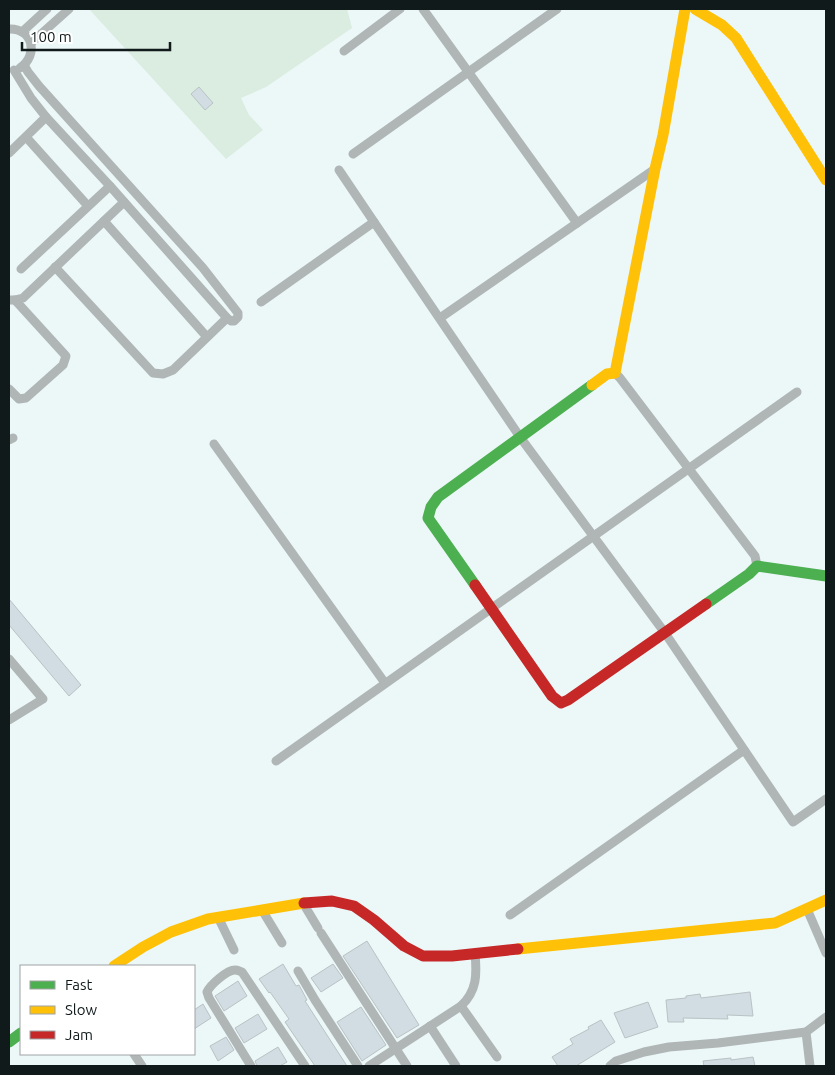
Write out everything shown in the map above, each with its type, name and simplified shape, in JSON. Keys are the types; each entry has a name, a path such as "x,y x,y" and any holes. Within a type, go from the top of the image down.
{"street":[{"path":"22,32 47,9"},
{"path":"31,43 69,9"},
{"path":"344,51 400,9"},
{"path":"423,9 577,224"},
{"path":"353,154 557,9"},
{"path":"615,372 654,169 663,135 685,9"},
{"path":"695,9 723,26 736,38 826,180"},
{"path":"9,29 22,32 31,43 31,55 24,65 12,70 31,98 227,318 234,321 238,317 238,313 203,268 39,86 24,65"},
{"path":"9,153 46,117"},
{"path":"26,137 88,206"},
{"path":"440,318 654,169"},
{"path":"339,170 520,438 665,633 793,822 826,799"},
{"path":"21,269 110,186"},
{"path":"12,300 23,298 104,221 129,186"},
{"path":"104,221 207,337"},
{"path":"261,302 374,222"},
{"path":"55,267 153,374 162,374 173,370 227,318"},
{"path":"9,389 19,399 26,398 63,365 66,356 12,300"},
{"path":"615,372 607,374 438,497 431,507 428,518 552,696 561,703 568,700 749,574 757,566"},
{"path":"615,372 755,556 757,566"},
{"path":"276,761 797,392"},
{"path":"214,444 386,683"},
{"path":"757,566 826,576"},
{"path":"9,659 43,699 9,720"},
{"path":"510,915 744,750"},
{"path":"115,965 142,947 171,932 208,919 304,902 332,902 354,906 374,920 404,946 423,956 452,956 775,923 826,900"},
{"path":"304,902 320,931 407,1066"},
{"path":"807,909 826,953"},
{"path":"262,910 282,943"},
{"path":"218,917 234,950"},
{"path":"369,1066 469,999 474,987 475,953"},
{"path":"251,1066 207,992 212,983 232,970 242,972 305,1066"},
{"path":"298,971 358,1066"},
{"path":"461,1006 497,1057"},
{"path":"610,1066 616,1061 644,1052 669,1047 806,1032 826,1017"},
{"path":"430,1026 456,1066"},
{"path":"806,1032 810,1066"},
{"path":"9,1042 20,1034"},
{"path":"135,1055 142,1066"}],"green space":[{"path":"89,9 347,9 352,28 266,87 241,98 249,115 263,130 226,159"}],"building":[{"path":"199,87 213,103 205,110 191,94"},
{"path":"9,599 81,685 69,696 9,625"},
{"path":"367,941 419,1025 397,1038 343,956"},
{"path":"283,964 296,986 299,985 307,1000 305,1001 347,1066 315,1066 285,1022 289,1019 259,979"},
{"path":"333,964 343,978 321,992 311,978"},
{"path":"238,981 247,996 224,1011 215,996"},
{"path":"750,992 753,1016 727,1015 728,1019 683,1018 684,1022 668,1022 666,1000 686,998 686,996 700,994 701,998"},
{"path":"648,1002 658,1027 625,1038 614,1013"},
{"path":"203,1004 211,1018 195,1028 195,1009"},
{"path":"361,1007 386,1045 362,1061 337,1022"},
{"path":"258,1014 267,1029 244,1043 235,1028"},
{"path":"601,1020 615,1042 576,1066 558,1066 552,1057 573,1044 570,1039"},
{"path":"226,1037 234,1050 218,1061 210,1046"},
{"path":"278,1047 287,1062 280,1066 257,1066 255,1061"},
{"path":"753,1057 755,1066 704,1066 703,1061 731,1058 731,1060"}],"traffic: fast":[{"path":"475,585 428,518 431,507 438,497 592,385"},
{"path":"706,604 749,574 757,566 826,576"},
{"path":"9,1042 20,1034"}],"traffic: slow":[{"path":"592,385 607,374 615,373 663,135 685,9"},
{"path":"695,9 722,25 736,38 826,180"},
{"path":"518,949 775,923 826,900"},
{"path":"116,965 171,932 208,919 304,903"}],"traffic: jam":[{"path":"475,585 552,696 561,703 706,604"},
{"path":"304,903 332,901 354,906 374,920 404,946 423,956 452,956 518,949"}]}
